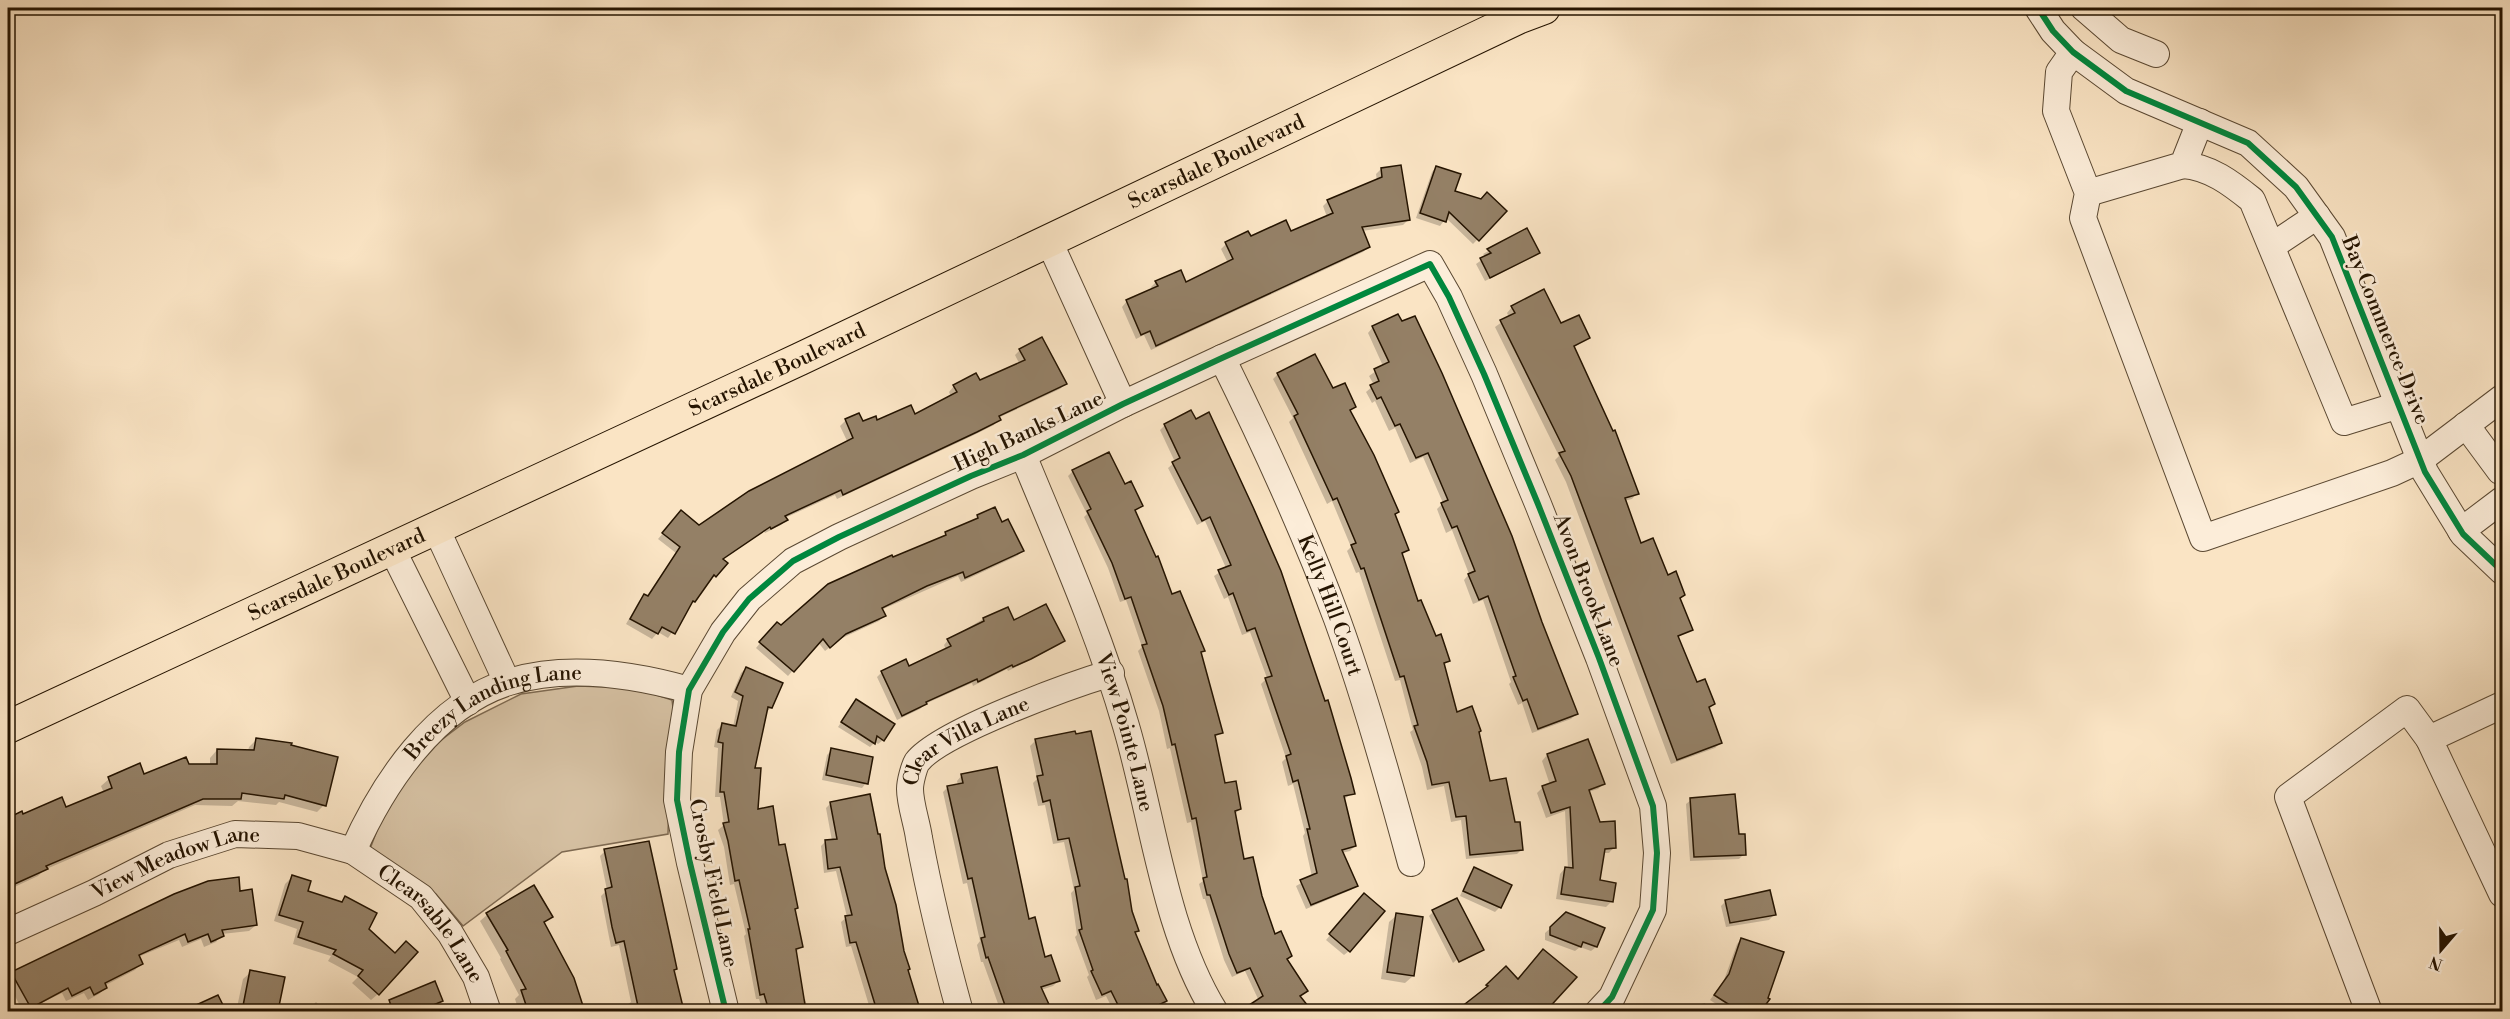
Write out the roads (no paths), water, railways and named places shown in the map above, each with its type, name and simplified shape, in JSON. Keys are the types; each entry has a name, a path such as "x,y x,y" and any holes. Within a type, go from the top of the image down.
{"main road":[{"name":"Scarsdale Boulevard","path":"8,727 1544,8"}],"street":[{"name":"Bay Commerce Drive","path":"2038,8 2053,31 2073,52 2127,92 2248,143 2296,187 2332,237 2425,472 2461,531 2502,571"},
{"path":"2053,31 2079,8"},
{"path":"2084,8 2121,40 2156,54"},
{"path":"2073,52 2059,72 2056,111 2088,193 2083,218 2203,538 2392,473 2420,460 2502,398"},
{"path":"2183,165 2200,122"},
{"path":"2088,193 2183,165 2197,166 2230,182 2252,200 2344,422 2399,405"},
{"path":"2272,246 2317,216"},
{"path":"1049,241 1123,404"},
{"name":"High Banks Lane","path":"689,690 723,632 749,599 793,561 970,476 1023,455 1123,404 1430,264"},
{"name":"Avon Brook Lane","path":"1430,264 1449,297 1480,364 1538,504 1599,658 1653,806 1657,853 1653,910 1641,940 1611,997 1598,1011"},
{"name":"Kelly Hill Court","path":"1222,358 1284,489 1337,619 1365,703 1411,863"},
{"path":"2466,425 2500,471"},
{"name":"View Pointe Lane","path":"1023,455 1071,569 1111,673 1132,746 1171,904 1187,955 1215,1011"},
{"path":"2461,531 2502,500"},
{"path":"436,528 507,682"},
{"path":"392,549 468,702"},
{"name":"Breezy Landing Lane","path":"352,850 370,812 393,775 424,738 468,702 507,682 566,672 642,677 689,690"},
{"name":"Clear Villa Lane","path":"960,1011 943,953 927,884 910,788 916,763 936,745 974,726 1070,685 1111,673"},
{"name":"Crosby Field Lane","path":"689,690 682,723 677,801 726,1011"},
{"path":"2429,739 2502,705"},
{"path":"2369,1011 2288,797 2407,709 2429,739 2502,894"},
{"name":"View Meadow Lane","path":"8,932 94,893 169,855 235,834 298,836 352,850"},
{"name":"Clearsable Lane","path":"352,850 421,897 450,933 471,968 488,1011"}]}
